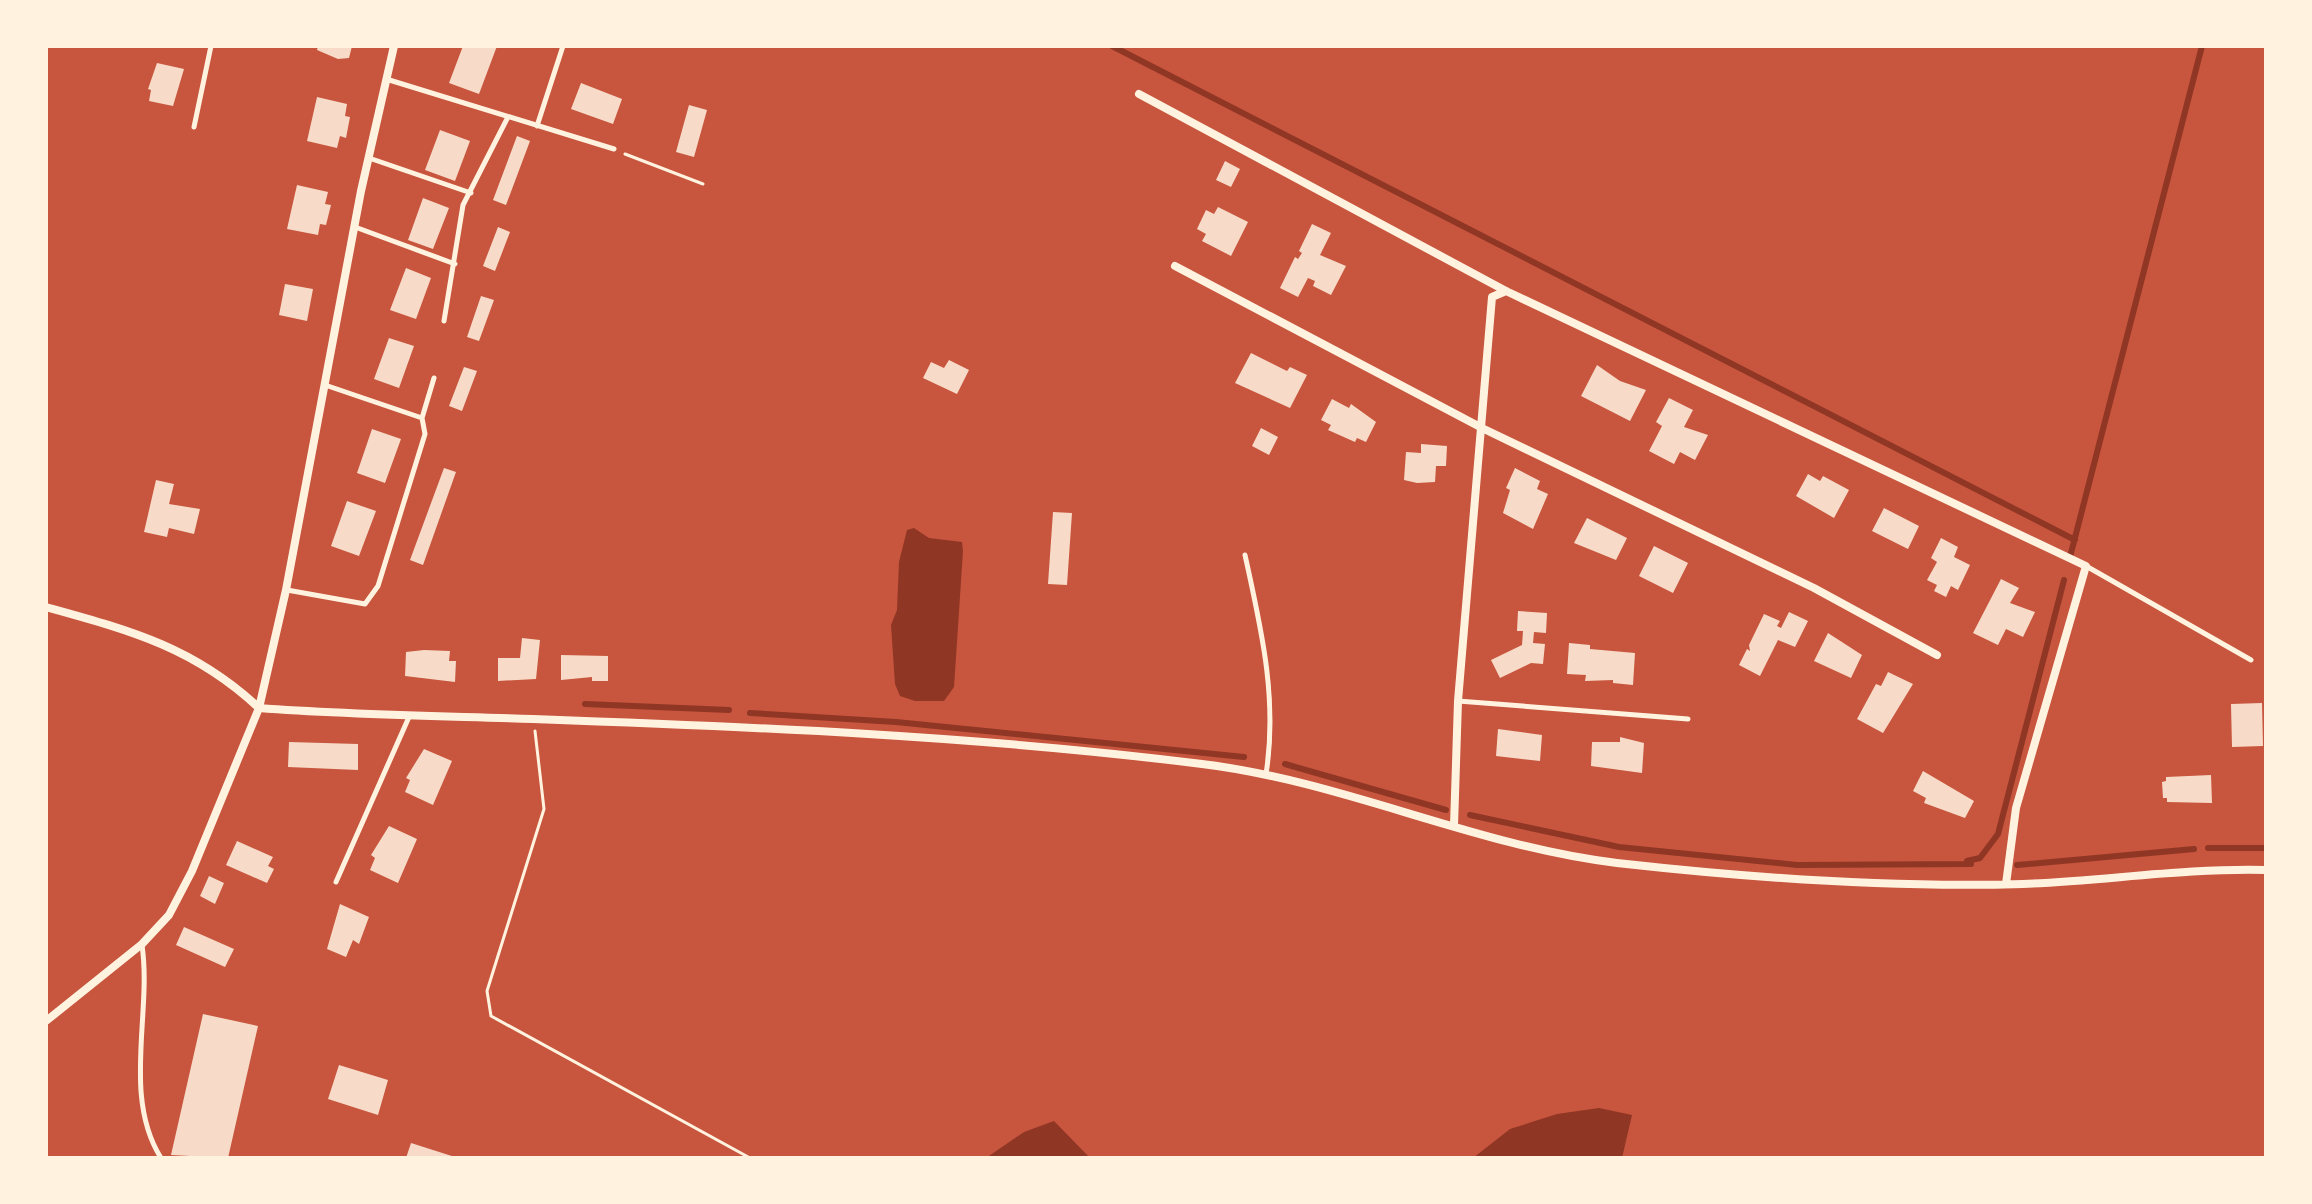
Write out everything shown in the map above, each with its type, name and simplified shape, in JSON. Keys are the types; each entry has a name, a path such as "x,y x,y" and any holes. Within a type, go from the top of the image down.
{"street":[{"path":"46,1021 142,944 169,915 192,871 259,708 286,590 368,158 394,46"},
{"path":"1139,94 1506,291 2086,566 2016,808 2006,884"},
{"path":"1175,266 1484,429 1814,588 1937,655"},
{"path":"1454,826 1458,701 1484,429 1492,297 1506,291"},
{"path":"46,607 153,639 200,660 232,682 259,708 837,731 1202,764 1266,774 1529,846 1625,863 1740,875 1898,883 2006,884 2208,870 2266,870"}],"lane":[{"path":"194,127 211,46"},
{"path":"537,126 563,46"},
{"path":"385,79 614,149"},
{"path":"444,321 463,205 508,117"},
{"path":"368,158 471,193"},
{"path":"355,227 455,264"},
{"path":"286,590 365,604 378,586 425,434 422,418 434,378"},
{"path":"325,385 422,418"},
{"path":"1245,555 1269,661 1270,750 1266,774"},
{"path":"2086,566 2251,660"},
{"path":"1458,701 1688,719"},
{"path":"336,882 410,716"},
{"path":"142,944 143,1105 151,1142 161,1158"}],"path":[{"path":"614,149 703,184"},
{"path":"533,719 544,809 487,991 491,1016 750,1158"}],"shaded area":[{"path":"914,528 929,538 962,542 954,687 944,701 915,701 900,696 895,684 891,625 897,610 899,562 907,530"},
{"path":"1599,1108 1632,1115 1622,1158 1473,1158 1510,1129 1557,1114"},
{"path":"1054,1121 1090,1158 986,1158 1024,1132"}],"building":[{"path":"318,46 352,46 349,58 338,59 317,50"},
{"path":"463,46 497,46 479,94 449,83"},
{"path":"157,63 184,69 173,106 149,101 151,90 148,89"},
{"path":"581,83 622,99 613,124 571,109"},
{"path":"317,97 347,104 345,116 350,117 346,138 340,136 337,148 307,141"},
{"path":"689,105 707,110 694,157 676,152"},
{"path":"440,130 470,141 455,181 425,170"},
{"path":"517,136 530,141 506,205 493,200"},
{"path":"1225,161 1240,169 1231,187 1216,180"},
{"path":"297,185 328,192 325,204 331,205 326,225 320,224 318,235 287,229"},
{"path":"423,198 449,208 433,249 408,240"},
{"path":"1218,207 1248,222 1231,256 1202,241 1206,234 1197,229 1206,210 1214,214"},
{"path":"1312,224 1331,233 1320,255 1346,266 1331,295 1313,286 1315,281 1308,278 1298,297 1280,288 1295,257 1298,259 1302,253 1299,251"},
{"path":"498,227 510,232 495,271 483,266"},
{"path":"406,268 431,278 416,319 390,310"},
{"path":"285,284 313,289 307,321 279,315"},
{"path":"481,296 494,300 479,341 467,337"},
{"path":"389,338 414,346 399,388 374,379"},
{"path":"1251,353 1287,371 1290,367 1307,375 1290,408 1235,383"},
{"path":"949,360 969,370 957,394 923,378 931,362 944,368"},
{"path":"1597,365 1620,381 1646,390 1630,421 1581,396"},
{"path":"464,367 477,371 462,411 449,406"},
{"path":"1669,398 1693,410 1684,427 1708,435 1695,460 1680,452 1674,464 1649,451 1662,426 1656,422"},
{"path":"1332,399 1349,408 1351,404 1376,422 1366,442 1357,438 1355,442 1328,430 1331,425 1321,420"},
{"path":"1261,428 1278,437 1269,455 1252,446"},
{"path":"372,429 401,439 385,483 357,473"},
{"path":"1421,444 1447,446 1446,466 1436,466 1435,482 1404,480 1406,452 1421,453"},
{"path":"444,468 456,472 423,565 410,560"},
{"path":"1515,468 1540,481 1537,489 1548,494 1533,529 1503,513 1510,490 1506,488"},
{"path":"1808,474 1820,481 1823,476 1849,490 1834,518 1796,496"},
{"path":"156,480 174,484 169,504 200,509 194,534 169,528 167,537 144,532"},
{"path":"347,501 376,511 359,556 331,546"},
{"path":"1884,508 1919,526 1908,549 1872,531"},
{"path":"1053,512 1072,513 1067,585 1048,584"},
{"path":"1587,518 1627,538 1616,560 1574,543"},
{"path":"1941,538 1958,547 1954,557 1970,565 1958,590 1951,586 1946,597 1934,591 1937,585 1927,580 1937,562 1931,558"},
{"path":"1654,546 1688,563 1673,593 1639,576"},
{"path":"2001,579 2019,588 2010,603 2035,612 2023,637 2006,629 1998,645 1973,633"},
{"path":"1518,611 1547,613 1546,633 1534,632 1533,643 1545,644 1543,664 1531,663 1500,678 1491,660 1522,645 1523,631 1517,631"},
{"path":"1789,612 1808,621 1795,647 1778,640 1760,676 1739,665 1747,649 1750,651 1749,645 1764,614 1780,621 1777,626 1781,628"},
{"path":"1828,633 1862,655 1851,678 1814,661"},
{"path":"522,638 540,640 536,679 498,681 498,658 520,658"},
{"path":"1569,643 1590,645 1590,649 1635,653 1633,685 1613,683 1613,680 1585,681 1586,675 1567,674"},
{"path":"450,651 449,661 456,661 455,682 405,676 406,652"},
{"path":"561,655 608,656 608,681 592,681 592,677 561,680"},
{"path":"1888,672 1913,684 1883,733 1857,719 1876,684 1881,686"},
{"path":"2262,703 2263,746 2232,747 2231,704"},
{"path":"1498,729 1542,735 1540,761 1496,756"},
{"path":"1620,737 1644,743 1642,773 1591,766 1592,742 1620,742"},
{"path":"289,742 358,744 358,770 288,767"},
{"path":"424,749 452,761 433,805 405,792 410,780 406,778"},
{"path":"1923,771 1974,801 1965,818 1924,803 1926,798 1913,791"},
{"path":"2211,775 2212,803 2167,802 2167,798 2163,798 2162,782 2166,781 2166,777"},
{"path":"389,826 417,839 398,883 370,870 375,858 371,855"},
{"path":"237,841 273,857 268,866 274,869 267,883 226,865"},
{"path":"209,876 224,883 215,904 200,896"},
{"path":"340,904 369,917 359,944 353,940 346,957 327,949"},
{"path":"184,927 234,949 225,967 176,945"},
{"path":"203,1014 258,1026 228,1158 171,1155"},
{"path":"339,1065 388,1080 378,1115 328,1099"},
{"path":"411,1143 455,1157 455,1158 406,1158"}],"waterway":[{"path":"1112,46 2075,540"},
{"path":"2070,557 2202,46"},
{"path":"1967,861 1980,858 1998,834 2064,580"},
{"path":"585,704 729,710"},
{"path":"750,713 896,722 1244,757"},
{"path":"1285,764 1446,810"},
{"path":"1470,815 1619,847 1797,865 1971,864"},
{"path":"2208,848 2266,848"},
{"path":"2017,865 2194,849"}]}
